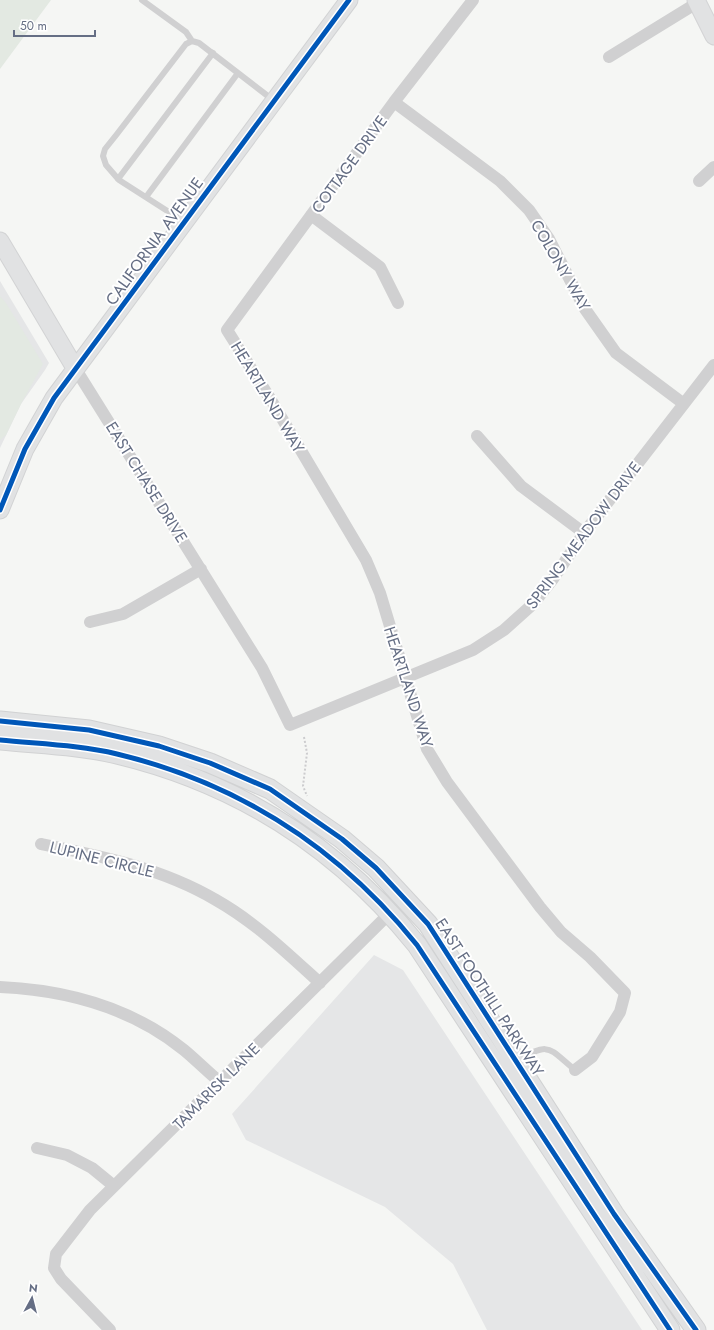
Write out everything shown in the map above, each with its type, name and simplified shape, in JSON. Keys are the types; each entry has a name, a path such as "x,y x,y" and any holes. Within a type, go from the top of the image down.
{"main road":[{"name":"CALIFORNIA AVENUE","path":"0,510 32,433 54,398 349,0"},
{"path":"696,1 714,36"},
{"name":"EAST CHASE DRIVE","path":"0,241 75,368"},
{"name":"EAST FOOTHILL PARKWAY","path":"0,721 89,730 159,746 210,763 270,789 342,839 376,868 428,924 614,1214 696,1330"},
{"name":"EAST FOOTHILL PARKWAY","path":"0,740 83,748 117,754 178,772 253,806 288,826 320,849 357,880 391,912 418,945 670,1330"},
{"path":"391,912 400,911 405,915 418,929 457,983 471,991"},
{"path":"614,1214 624,1242 683,1330"}],"street":[{"name":"COTTAGE DRIVE","path":"227,330 394,102 473,0"},
{"path":"609,57 696,1"},
{"name":"COLONY WAY","path":"394,102 500,181 529,210 549,239 584,309 616,353 684,404"},
{"path":"699,181 714,167"},
{"path":"311,215 380,267 398,303"},
{"name":"HEARTLAND WAY","path":"227,330 271,400 366,560 380,593 427,749 447,782 557,927 600,966 625,993 620,1012 592,1056 575,1070"},
{"name":"SPRING MEADOW DRIVE","path":"290,725 473,650 504,630 533,604 584,533 714,365"},
{"name":"EAST CHASE DRIVE","path":"75,368 262,668 290,725"},
{"path":"477,436 521,486 584,533"},
{"path":"90,622 123,614 201,569"},
{"name":"LUPINE CIRCLE","path":"41,844 102,856 154,871 216,900 267,934 320,983"},
{"name":"TAMARISK LANE","path":"110,1330 61,1279 54,1268 56,1254 90,1210 391,912"},
{"path":"0,987 25,988 62,994 120,1012 155,1030 183,1050 220,1082"},
{"path":"37,1148 67,1155 92,1168 114,1186"}],"lane":[{"path":"142,0 186,32 192,41 199,43 213,53 274,101"},
{"path":"185,222 118,179 106,165 103,156 105,149 186,44 192,41"},
{"path":"118,179 213,53"},
{"path":"146,197 238,73"},
{"path":"516,1061 539,1048 547,1048 575,1070"}],"path":[{"path":"304,737 308,753 303,786 307,799"}],"shaded area":[{"path":"0,0 51,0 0,69"},
{"path":"0,281 49,363 21,404 0,448"},
{"path":"0,296 6,303 43,364 6,435 0,440"},
{"path":"374,955 403,970 642,1330 487,1330 453,1264 385,1207 246,1140 232,1114"}],"cycle path":[{"path":"0,510 25,449 54,398 349,0"},
{"path":"0,721 89,730 159,746 210,763 270,789 342,839 376,868 428,924 614,1214 696,1330"},
{"path":"0,740 103,751 161,767 204,782 245,802 283,824 320,850 354,878 387,910 417,945 670,1330"}]}
